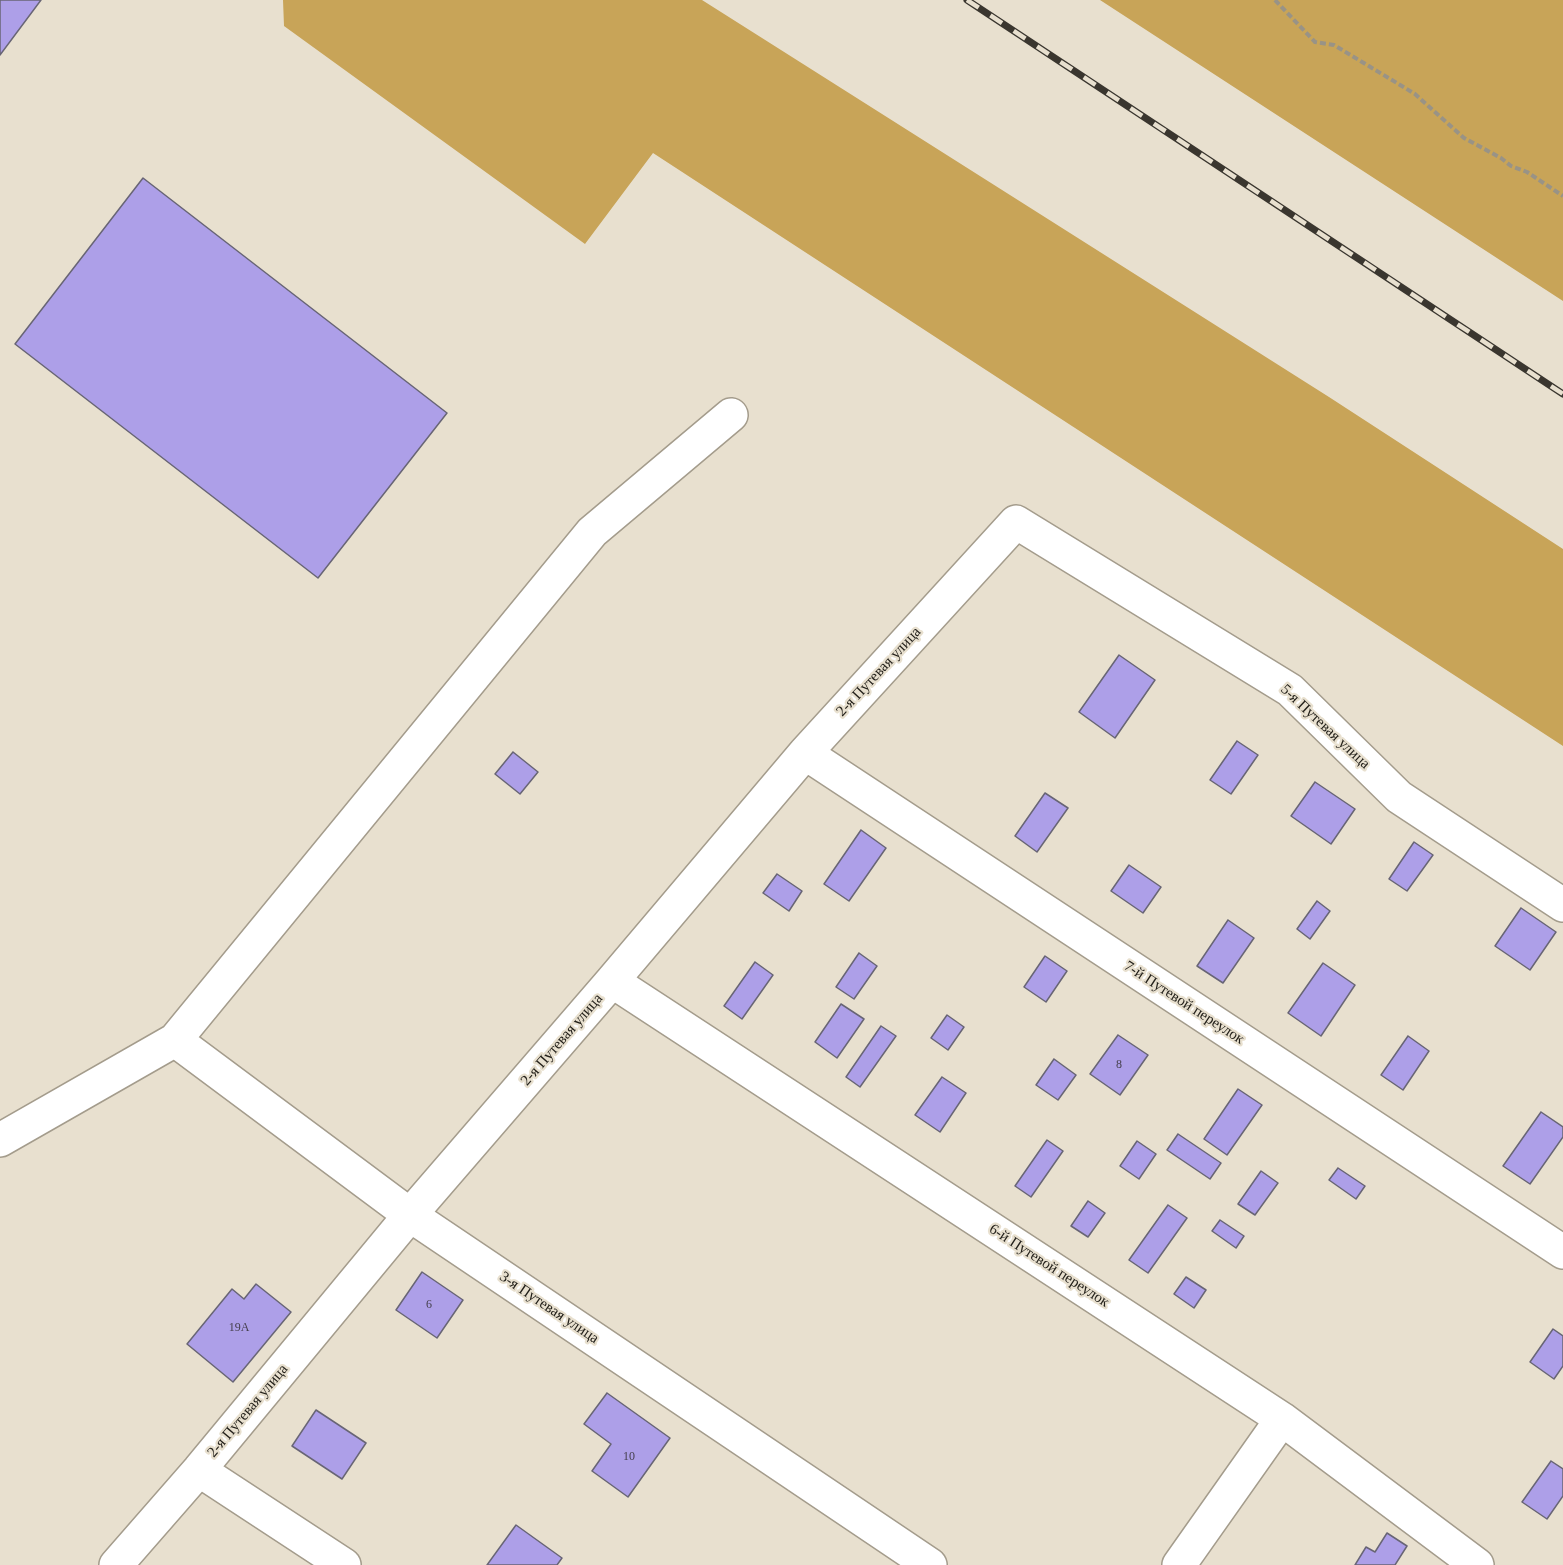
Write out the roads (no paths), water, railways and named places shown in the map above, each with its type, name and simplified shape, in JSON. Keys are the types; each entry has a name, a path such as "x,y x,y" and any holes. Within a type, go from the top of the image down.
{"street":[{"path":"0,1140 175,1040 592,532 731,415"},
{"name":"2-я Путевая улица","path":"116,1565 199,1470 411,1215 805,753 1016,522"},
{"name":"5-я Путевая улица","path":"1016,522 1290,690 1399,797 1563,905"},
{"name":"7-й Путевой переулок","path":"805,753 1563,1252"},
{"name":"6-й Путевой переулок","path":"612,981 1282,1419 1477,1565"},
{"name":"3-я Путевая улица","path":"175,1040 411,1215 930,1565"},
{"path":"1179,1565 1282,1419"},
{"path":"199,1470 344,1565"}],"railway":[{"path":"967,0 1563,394"}]}
